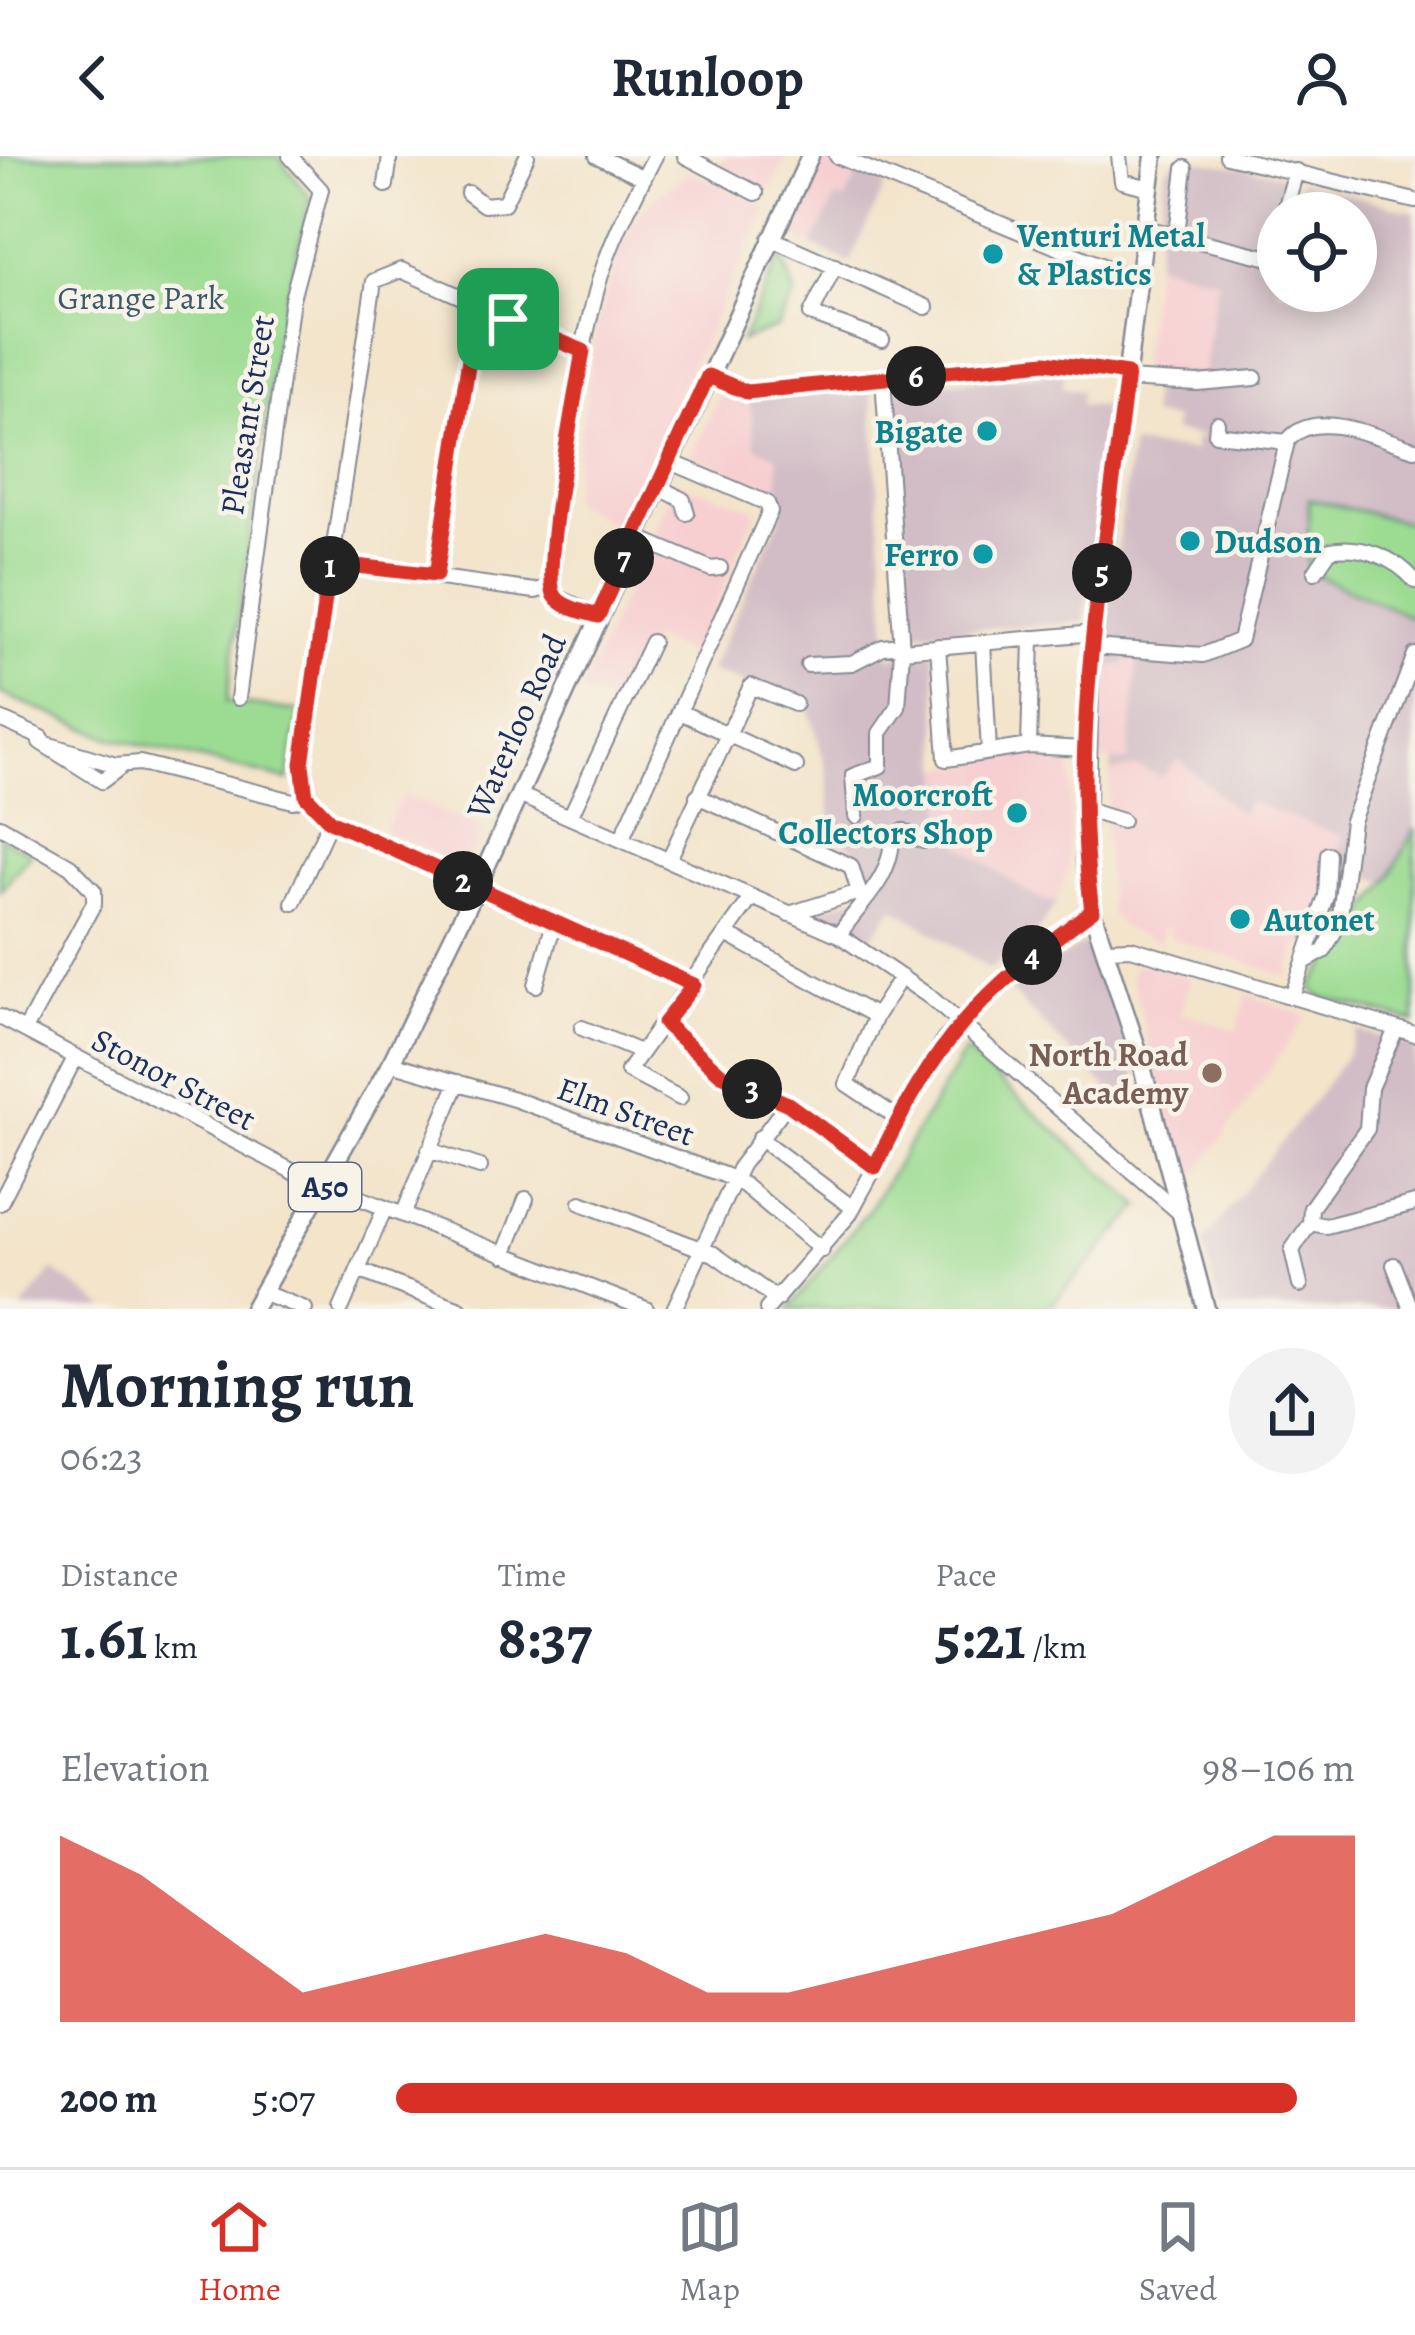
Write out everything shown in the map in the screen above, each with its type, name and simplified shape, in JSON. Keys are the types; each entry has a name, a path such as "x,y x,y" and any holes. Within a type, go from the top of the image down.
{"main road":[{"name":"Waterloo Road","path":"258,1301 391,1063 477,887 810,156"},
{"path":"1154,156 1093,640 1083,809 1092,911 1206,1309"}],"street":[{"name":"Pleasant Street","path":"238,698 292,299 310,222 321,200 321,190 290,156"},
{"path":"386,185 390,156"},
{"path":"469,193 484,205 504,202 527,156"},
{"path":"597,156 644,178"},
{"path":"598,616 564,604 552,587 559,490 603,266 655,156"},
{"path":"685,156 756,193"},
{"path":"837,156 1139,280"},
{"path":"1119,156 1122,181 1150,188"},
{"path":"1227,156 1415,202"},
{"path":"1177,234 1185,168"},
{"path":"1290,192 1296,171"},
{"path":"1145,228 1257,256"},
{"path":"770,238 926,307"},
{"path":"835,266 812,314 882,340"},
{"path":"583,351 401,270 385,274 369,291 302,764 306,796 330,821 694,985"},
{"path":"436,575 477,307"},
{"path":"708,376 747,392 1046,362 1197,383 1255,377"},
{"path":"856,815 853,776 880,766 880,733 898,707 901,648 883,379"},
{"path":"808,665 852,663 883,647 1031,638 1093,640 1203,655 1240,640 1288,442 1296,430 1314,422 1415,449"},
{"path":"1217,423 1216,434 1288,442"},
{"path":"622,838 770,506 669,461"},
{"path":"657,486 683,500 687,514"},
{"path":"634,536 710,569 721,568"},
{"path":"1315,572 1330,550 1349,546 1404,567 1415,580"},
{"path":"330,563 535,591 552,587"},
{"path":"1029,746 1031,638"},
{"path":"571,817 652,642"},
{"path":"983,642 989,752"},
{"path":"938,646 946,759 1029,746 1084,749"},
{"path":"1306,961 1324,951 1340,923 1352,821 1415,655"},
{"path":"662,856 751,686 795,704"},
{"path":"680,712 796,766"},
{"path":"0,719 42,739 102,782 122,766 140,764 293,801 306,796"},
{"path":"519,795 662,856 748,903 839,935 960,1022 1181,1214"},
{"path":"697,796 851,866 859,892 789,914"},
{"path":"1083,809 1122,821"},
{"path":"293,903 330,821"},
{"path":"0,826 70,866 94,891 94,903 25,1030"},
{"path":"839,935 870,899 890,860 892,841 904,831 923,841"},
{"path":"1292,998 1326,896 1328,854"},
{"path":"680,1098 628,1071 694,985 748,903"},
{"path":"581,1203 701,1248 782,1294 847,1217 899,1119 960,1022 1021,963 1092,911"},
{"path":"536,985 554,923"},
{"path":"728,935 876,1016"},
{"path":"1106,949 1131,948 1415,1034"},
{"path":"899,1119 848,1084 876,1016 901,977"},
{"name":"Stonor Street","path":"0,1017 325,1186 505,1255 612,1303 646,1309"},
{"path":"664,1023 721,1074 788,1104 875,1167"},
{"path":"582,1028 640,1052"},
{"path":"1300,1286 1292,1250 1310,1223 1312,1208 1366,1129 1370,1088 1396,1029"},
{"path":"0,1203 75,1058"},
{"name":"Elm Street","path":"391,1063 458,1082 734,1180 822,1250"},
{"path":"403,1215 458,1082"},
{"path":"674,1309 734,1180 759,1138 788,1104"},
{"path":"759,1138 847,1217"},
{"path":"429,1150 480,1167"},
{"path":"0,1164 17,1172"},
{"path":"505,1255 526,1199"},
{"path":"1310,1223 1326,1226 1415,1202"},
{"path":"341,1309 385,1208"},
{"path":"1394,1264 1412,1309"},
{"path":"358,1270 460,1309"},
{"path":"258,1301 305,1309"}],"shaded area":[{"path":"725,156 788,156 771,190 720,166"},
{"path":"823,156 859,172 844,202 836,199 812,245 788,234"},
{"name":"Dudson","path":"1179,158 1279,174 1282,192 1257,192 1257,312 1377,312 1377,202 1415,212 1415,524 1310,499 1307,571 1415,619 1415,828 1387,883 1335,864 1343,836 1248,802 1240,814 1179,759 1162,777 1138,767 1111,772 1112,761 1128,761 1138,659 1127,657 1125,663 1102,669 1131,445 1194,451 1194,441 1203,436 1173,432 1174,419 1150,416 1154,369 1203,375 1217,279 1155,263 1166,169"},
{"path":"689,171 766,207 618,526 570,501 595,333 620,249 642,209"},
{"path":"859,172 886,184 850,263 812,245 836,198 845,201"},
{"name":"Dudson","path":"1301,182 1339,192 1298,192"},
{"path":"1155,263 1217,278 1203,375 1140,367"},
{"path":"1064,373 1062,388 1081,391 1080,405 1111,408 1084,622 913,633 894,387"},
{"path":"871,386 889,657 934,653 944,814 953,840 1034,897 1056,904 1040,928 990,969 894,907 872,937 818,910 866,894 850,844 831,839 828,774 808,706 710,671 781,516 777,456 756,447 749,400"},
{"path":"722,391 749,400 756,447 777,455 781,493 691,455"},
{"path":"676,482 757,509 694,657 652,638 619,707 580,692"},
{"path":"1126,657 1139,658 1128,762 1096,760 1102,669"},
{"path":"1025,752 1072,755 1068,872 1056,904 1034,897 953,840 944,814 942,769"},
{"name":"Autonet","path":"1179,759 1240,814 1245,800 1344,836 1320,942 1298,945 1288,976 1168,937 1170,928 1165,927 1160,943 1124,928 1109,912 1105,834 1111,772"},
{"path":"403,794 483,829 465,867 384,831"},
{"path":"1093,938 1139,1086 1113,1094 1008,989"},
{"name":"North Road Academy","path":"1145,965 1191,978 1180,1013 1237,1030 1247,994 1307,1016 1188,1187 1131,976 1133,967"},
{"path":"1356,1030 1415,1046 1415,1309 1220,1309 1203,1243 1318,1095 1347,1054"},
{"path":"53,1270 107,1309 21,1309"}],"green space":[{"name":"Grange Park","path":"0,156 278,156 311,198 277,335 227,702 300,711 288,780 108,737 0,693"},
{"path":"781,254 795,294 778,327 741,341"},
{"path":"1309,499 1415,524 1415,619 1307,571"},
{"path":"1415,828 1415,1022 1318,996 1311,987 1387,883"},
{"path":"0,837 31,853 0,891"},
{"path":"965,1051 1141,1206 1047,1309 789,1309 869,1210"}],"place":[{"name":"Venturi Metal & Plastics","path":"993,254"},
{"name":"Bigate","path":"987,431"},
{"name":"Dudson","path":"1190,541"},
{"name":"Ferro","path":"983,554"},
{"name":"Moorcroft Collectors Shop","path":"1017,813"},
{"name":"Autonet","path":"1240,919"},
{"name":"North Road Academy","path":"1212,1073"}],"route":[{"path":"477,307 508,319 583,351 559,490 552,587 564,604 598,616 708,376 747,392 1046,362 1127,374 1084,749 1084,859 1092,911 1021,963 944,1040 875,1167 788,1104 721,1074 664,1023 694,985 330,821 306,796 302,764 330,563 436,575 477,307"}]}
